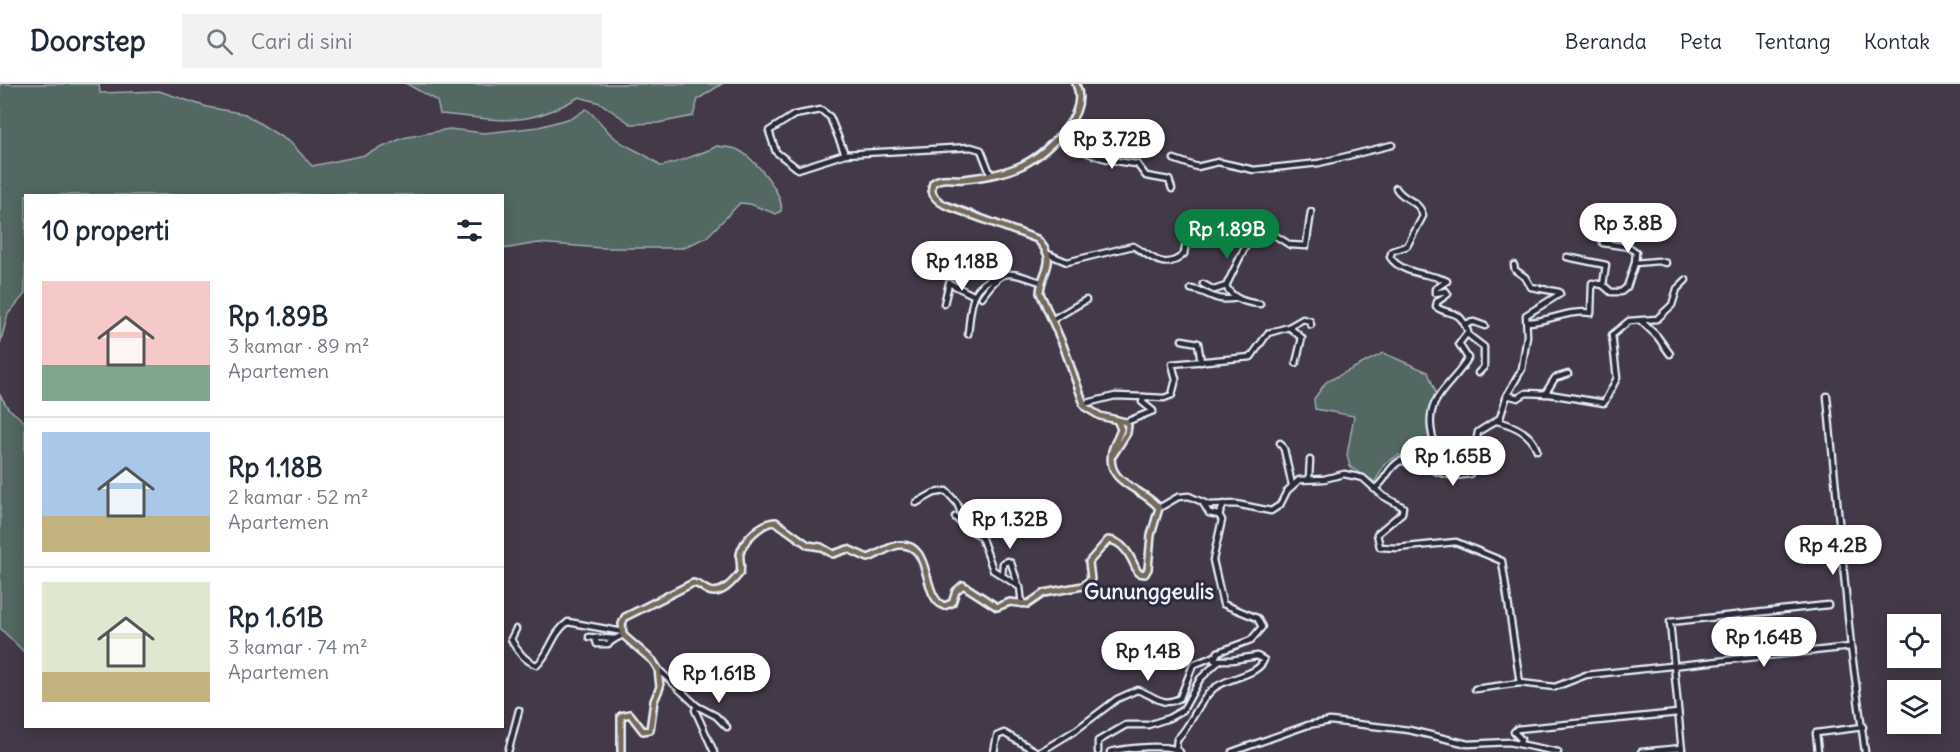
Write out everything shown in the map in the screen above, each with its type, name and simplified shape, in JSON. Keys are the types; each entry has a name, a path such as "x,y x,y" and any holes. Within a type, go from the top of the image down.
{"main road":[{"path":"1076,84 1077,114 1059,137 1025,166 969,178 938,179 932,185 932,193 945,205 1037,239 1048,254 1048,267 1041,282 1041,300 1067,355 1083,404 1094,413 1126,422 1127,433 1112,456"},
{"path":"621,752 620,723 623,714 631,715 643,731 651,729 654,701 660,687 658,669 653,661 623,634 624,620 633,611 693,583 708,591 716,592 725,588 740,573 740,555 745,544 771,521 808,544 821,547 833,555 848,549 868,558 899,545 912,548 921,558 934,598 943,606 952,603 956,591 963,585 994,607 1010,602 1029,604 1050,591 1086,585 1091,579 1089,562 1108,540 1119,544 1131,557 1138,573 1145,574 1148,569 1151,535 1159,508 1147,495 1128,485 1116,475 1112,456 1121,429 1117,420"}],"street":[{"path":"845,154 830,117 821,110 794,116 778,123 769,131 776,152 798,169 845,154 976,147 982,153 990,173"},
{"path":"1059,137 1074,137 1081,149 1125,164 1137,164 1146,176 1169,180 1172,189"},
{"path":"1174,159 1197,167 1218,162 1263,169 1319,163 1392,145"},
{"path":"1396,188 1399,193 1419,206 1423,216 1407,246 1390,252 1391,260 1424,276 1447,280 1446,284 1434,290 1436,293 1445,291 1448,294 1436,306 1438,310 1456,313 1464,324 1467,334 1484,347 1484,367 1478,373"},
{"path":"1048,254 1067,262 1133,246 1150,258 1163,263 1175,260 1184,254 1188,231 1194,226 1275,236 1290,245 1306,246 1311,212"},
{"path":"1203,284 1214,290 1226,286 1251,233"},
{"path":"1527,322 1539,322 1561,314 1592,313 1591,287 1594,282 1603,285 1611,292 1623,291 1635,263 1636,252 1629,247 1603,243"},
{"path":"1567,257 1606,266 1603,285"},
{"path":"1635,263 1658,261 1666,263"},
{"path":"1374,489 1384,482 1387,471 1400,461 1417,462 1455,477 1470,474 1478,432 1497,421 1507,396 1520,374 1527,336 1527,314 1556,299 1560,292 1531,287 1514,266"},
{"path":"968,334 974,295 980,286 996,277 1016,275 1041,282"},
{"path":"982,297 996,277"},
{"path":"1507,396 1518,398 1526,393 1545,394 1604,403 1617,378 1611,336 1628,322 1654,320 1660,316 1673,304 1677,289 1686,280"},
{"path":"944,304 944,292 949,283 974,295"},
{"path":"1226,286 1237,298 1248,303 1260,304"},
{"path":"1191,289 1204,292 1216,300 1237,298"},
{"path":"1052,320 1086,300"},
{"path":"1083,404 1115,396 1164,398 1172,395 1176,379 1172,364 1219,358 1231,360 1251,357 1268,333 1289,327 1303,319 1308,320 1311,325"},
{"path":"1641,321 1657,336 1670,354"},
{"path":"1464,324 1474,322 1485,326"},
{"path":"1289,327 1302,338 1296,363"},
{"path":"1438,472 1443,468 1431,432 1433,405 1435,398 1450,384 1468,360 1467,353 1459,344 1467,334"},
{"path":"1182,340 1197,344 1201,362"},
{"path":"1545,394 1555,378 1568,374"},
{"path":"1827,396 1851,647 1865,752"},
{"path":"1126,422 1153,411 1142,402 1144,398"},
{"path":"1497,421 1513,424 1533,439 1537,450"},
{"path":"1280,443 1284,449 1292,485"},
{"path":"1440,454 1462,445"},
{"path":"1309,478 1310,460"},
{"path":"1203,504 1274,510 1280,505 1292,485 1309,478 1324,479 1338,474 1363,478 1374,489 1404,508 1402,513 1377,534 1380,547 1397,548 1456,542 1502,561 1520,683"},
{"path":"916,503 934,493 946,491 957,503 968,529"},
{"path":"1098,752 1098,741 1126,725 1148,725 1183,710 1200,679 1216,659 1218,652 1251,640 1262,627 1257,618 1222,604 1219,597 1213,560 1222,520 1219,515 1209,513 1194,497 1184,496 1159,508"},
{"path":"1219,515 1224,504"},
{"path":"955,517 968,529 981,536 992,568 1017,584"},
{"path":"1002,576 1003,563 1008,561 1011,563 1022,604"},
{"path":"1641,752 1682,750 1669,625 1671,622 1828,605"},
{"path":"516,629 511,639 513,644 531,663 537,664 543,660 560,629 568,622 623,634"},
{"path":"615,639 592,637 597,644 603,645 615,639 623,634"},
{"path":"603,645 606,639"},
{"path":"1475,688 1520,683 1556,687 1586,675 1851,647"},
{"path":"994,752 997,736 1004,733 1038,752 1076,730 1118,699 1137,690 1161,703 1171,702 1180,698 1193,665 1216,659 1257,656 1264,660 1256,669 1211,690 1188,729 1177,739 1178,750 1141,748 1110,752"},
{"path":"658,669 697,706 716,716 727,727"},
{"path":"697,706 695,710 697,719 714,752"},
{"path":"508,752 519,710"},
{"path":"1519,744 1522,740 1514,733 1517,729 1678,713"},
{"path":"1232,752 1308,725 1330,721 1409,730 1468,744 1519,744 1558,752"},
{"path":"1818,752 1816,733 1863,728"}],"green space":[{"path":"0,84 99,84 100,93 159,91 207,107 245,114 291,143 312,166 365,155 403,138 449,129 484,133 539,127 574,117 586,109 619,141 649,157 660,166 717,146 736,149 759,167 773,186 781,204 781,211 776,214 750,204 740,203 707,237 683,248 601,248 538,243 504,249 504,194 24,194 24,295 8,314 0,344"},
{"path":"407,84 722,84 698,99 693,116 658,123 631,124 600,103 579,97 542,114 511,120 440,114 437,101"},
{"path":"1383,353 1428,372 1436,393 1430,461 1398,455 1384,465 1375,482 1350,467 1347,455 1354,416 1315,409 1314,399 1326,382"},
{"path":"0,395 8,408 24,421 24,652 0,628"}],"district":[{"name":"Gununggeulis","path":"1149,591"}]}
